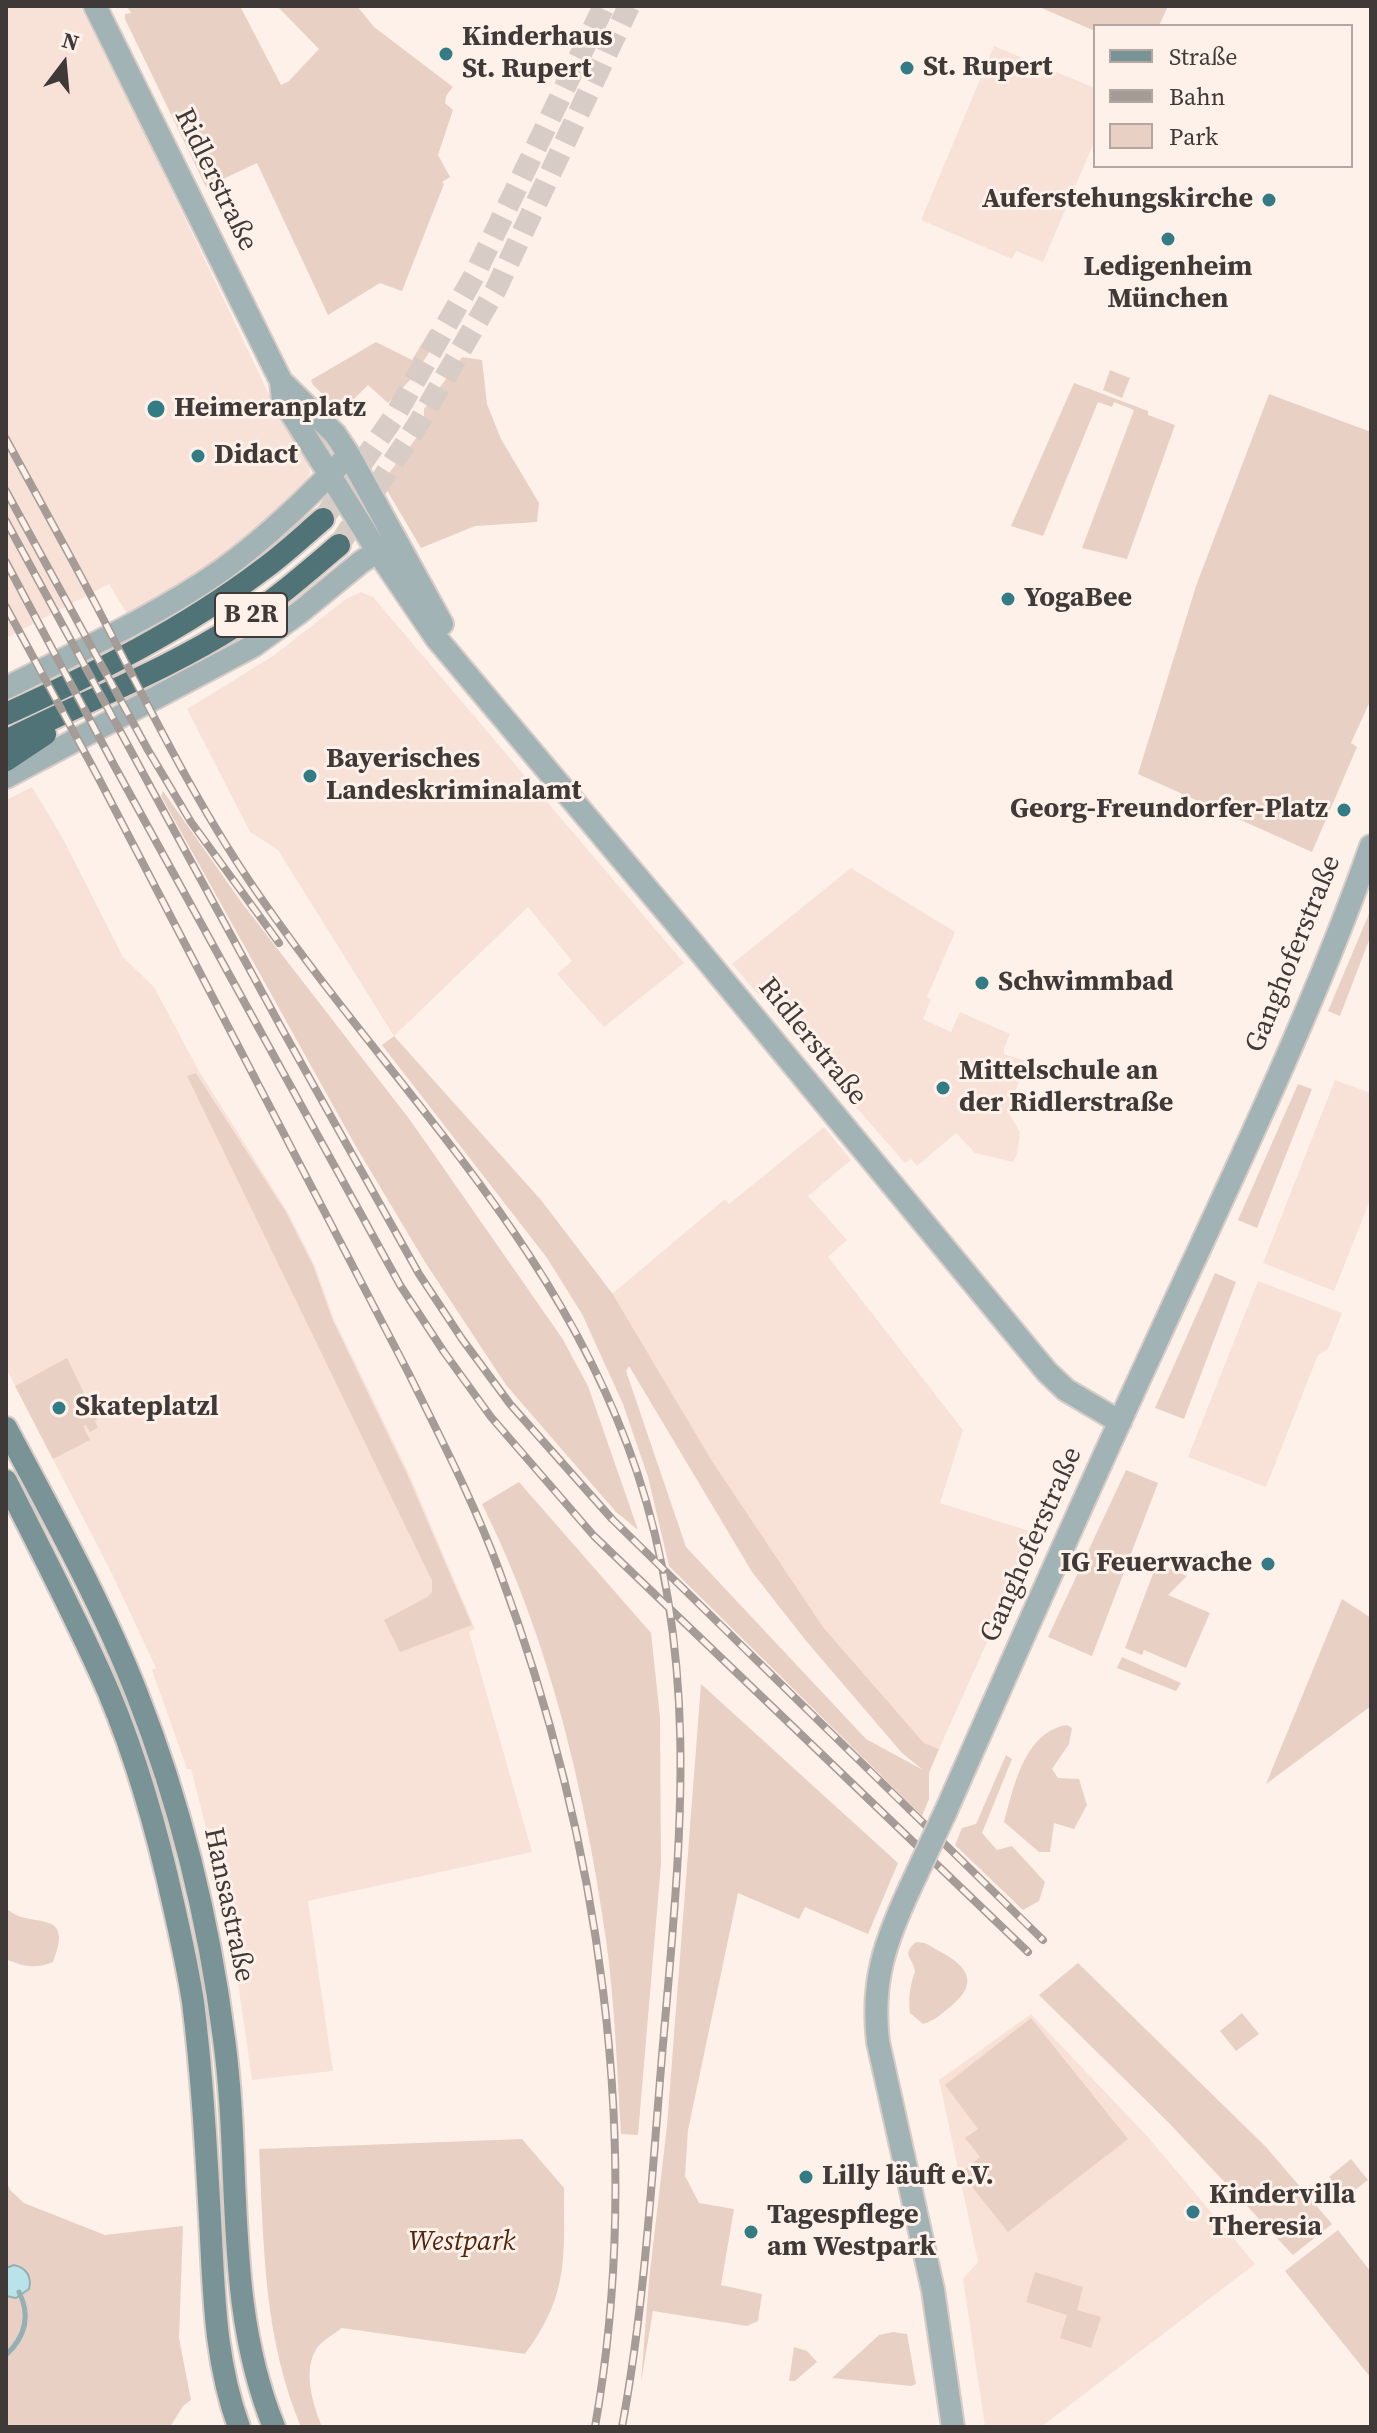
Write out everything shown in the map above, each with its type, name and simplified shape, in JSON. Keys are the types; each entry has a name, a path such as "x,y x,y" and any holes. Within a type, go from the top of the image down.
{"highway":[{"name":"B 2R","path":"6,714 79,681 198,614 264,569 323,519"},
{"name":"B 2R","path":"6,741 201,646 237,625 283,593 339,545"},
{"path":"6,760 39,739 65,713"}],"main road":[{"name":"Hansastraße","path":"6,1428 121,1655 149,1727 185,1842 213,1963 225,2040 244,2328 261,2394 274,2427"},
{"name":"Hansastraße","path":"6,1481 64,1595 109,1694 134,1760 163,1860 192,1998 200,2071 216,2331 230,2403 239,2427"}],"street":[{"name":"Ridlerstraße","path":"95,6 281,381 335,434 349,455 387,546 437,639 1047,1372 1066,1390 1120,1422"},
{"name":"Ridlerstraße","path":"281,381 283,400 330,474 387,546"},
{"path":"6,688 96,642 220,571 273,530 349,455"},
{"path":"6,777 253,646 361,562 387,546"},
{"path":"6,672 96,642"},
{"name":"Ganghoferstraße","path":"953,2427 933,2290 878,2042 875,2018 881,1958 890,1932 1288,1050 1371,846"}],"shaded area":[{"path":"6,6 80,6 142,128 284,426 309,465 310,473 304,487 218,559 127,614 109,584 6,638"},
{"path":"994,46 1093,87 1093,145 1043,262 1016,251 1012,259 921,220"},
{"path":"361,592 373,597 684,963 604,1027 557,974 572,961 528,907 394,1036 278,850 250,832 187,709 273,656 346,599"},
{"path":"32,787 61,835 123,957 154,987 199,1071 287,1211 314,1264 334,1319 410,1476 475,1629 469,1632 532,1852 308,1901 333,2071 252,2080 237,1976 225,1924 230,1922 191,1769 187,1769 152,1670 156,1668 111,1572 6,1368 6,800","holes":["196,1073 286,1212 313,1265 333,1319 408,1476 472,1625 385,1620 432,1593 432,1581 355,1421"]},
{"path":"851,868 955,932 927,997 931,999 923,1019 951,1032 960,1012 1010,1034 1004,1054 1025,1061 1026,1066 1007,1110 1020,1132 1013,1162 975,1153 956,1133 917,1166 911,1159 905,1163 833,1081 834,1075 826,1065 820,1065 770,1007 771,1002 764,994 758,994 732,964"},
{"path":"1335,1080 1371,1093 1371,1198 1334,1291 1263,1263"},
{"path":"824,1127 851,1160 808,1196 847,1240 828,1257 963,1430 940,1503 1036,1533 939,1749 924,1743 823,1627 712,1461 612,1294 725,1199 729,1204"},
{"path":"1258,1281 1342,1313 1328,1349 1318,1355 1266,1487 1188,1457"},
{"path":"1031,2014 1147,2136 1255,2264 1041,2427 985,2427 963,2279 978,2262 939,2080"}],"green space":[{"path":"127,6 240,6 281,85 289,81 319,49 277,6 357,6 374,27 453,87 445,103 453,110 438,155 450,177 442,182 444,184 402,291 380,283 328,315 257,163 206,187 125,19 125,14 131,13"},
{"path":"1037,6 1168,6 1160,24 1093,24 1093,30"},
{"path":"430,330 440,335 414,376 388,403 368,385 341,412 313,385 311,380 376,342 412,360"},
{"path":"462,357 482,360 487,404 501,439 539,503 537,522 475,526 421,548 382,482 424,428 424,409"},
{"path":"1110,370 1130,378 1122,398 1103,390"},
{"path":"1074,383 1148,411 1148,415 1175,425 1127,559 1082,548 1134,410 1114,402 1112,407 1098,402 1043,536 1011,526"},
{"name":"Georg-Freundorfer-Platz","path":"1269,394 1371,432 1371,699 1351,743 1357,747 1312,852 1138,774 1196,586"},
{"path":"163,791 242,903 410,1120 562,1338 588,1386 638,1530 616,1512 506,1385 425,1262 355,1145 161,796"},
{"path":"1371,909 1371,935 1340,1016 1328,1011"},
{"path":"394,1036 541,1200 612,1293 712,1461 823,1627 924,1743 939,1749 929,1773 929,1799 922,1816 669,1566 648,1477 623,1404 582,1314 547,1258 382,1045","holes":["629,1366 752,1572 902,1753 923,1770 866,1739 686,1547 626,1371"]},
{"path":"196,1073 286,1212 313,1265 333,1320 408,1476 472,1625 400,1652 384,1620 427,1597 432,1592 432,1581 187,1076"},
{"path":"1298,1084 1312,1089 1257,1228 1238,1220"},
{"path":"1215,1273 1236,1282 1184,1419 1155,1408"},
{"name":"Skateplatzl","path":"67,1358 98,1428 90,1432 86,1425 83,1426 90,1440 53,1459 15,1386"},
{"path":"1126,1470 1158,1483 1092,1656 1048,1637"},
{"path":"519,1482 651,1633 660,1717 661,1864 638,2135 621,2134 609,1964 587,1829 562,1718 527,1609 482,1504"},
{"path":"1157,1563 1187,1576 1168,1595 1210,1613 1186,1668 1144,1650 1142,1655 1125,1648"},
{"path":"1342,1599 1371,1618 1371,1706 1266,1784"},
{"path":"1122,1657 1181,1683 1176,1691 1117,1668"},
{"path":"701,1684 898,1863 868,1934 805,1907 799,1919 738,1893 688,2130 685,2176 699,2203 734,2209 721,2285 762,2294 758,2321 747,2326 653,2311 641,2382 667,2126"},
{"path":"1067,1725 1072,1728 1069,1744 1052,1769 1058,1778 1079,1779 1087,1805 1074,1829 1054,1823 1050,1852 1039,1852 1004,1822 1017,1778 1031,1750 1040,1738"},
{"path":"1006,1755 1012,1759 982,1833 997,1850 1012,1846 1045,1882 1039,1901 1023,1910 955,1845 962,1828 976,1824"},
{"path":"6,1908 16,1915 54,1926 59,1933 59,1944 53,1962 30,1966 6,1959"},
{"path":"916,1942 949,1957 967,1976 965,1990 959,1998 937,2017 923,2024 910,2013 909,2008 915,1971 908,1953"},
{"path":"1078,1963 1266,2147 1332,2224 1293,2255 1169,2123 1039,1995"},
{"path":"1242,2013 1259,2034 1236,2051 1220,2031"},
{"path":"1031,2018 1128,2139 1008,2232 961,2173 980,2157 965,2138 978,2129 945,2085"},
{"name":"Westpark","path":"522,2139 564,2188 563,2256 557,2294 550,2313 525,2354 342,2328 317,2348 310,2366 313,2398 322,2427 301,2427 288,2393 272,2325 264,2256 259,2149"},
{"path":"1351,2159 1368,2180 1346,2197 1329,2177"},
{"path":"6,2180 10,2190 24,2203 105,2235 183,2226 179,2338 191,2400 183,2406 170,2427 6,2427"},
{"path":"1338,2230 1371,2272 1371,2378 1285,2271"},
{"path":"1035,2272 1083,2287 1077,2310 1101,2317 1091,2348 1060,2338 1067,2315 1026,2302"},
{"path":"893,2332 907,2334 916,2384 832,2378 879,2335"},
{"path":"794,2347 807,2351 817,2362 795,2381 789,2381"}],"water":[{"path":"14,2265 28,2274 30,2281 29,2289 16,2298 6,2296 6,2268"}],"waterway":[{"path":"6,2355 18,2341 24,2326 25,2309 19,2292"}],"tunnel":[{"path":"323,519 396,414 474,276 604,6"},
{"path":"339,545 418,424 496,289 629,6"}],"railway":[{"path":"6,439 215,827 312,969 520,1241 565,1313 604,1390 637,1472 658,1547 671,1621 679,1695 679,1842 650,2203 636,2338 622,2427"},
{"path":"6,491 148,750 191,822 279,943"},
{"path":"6,521 282,1029 419,1274 462,1339 510,1404 612,1519 1043,1940"},
{"path":"6,562 400,1285 491,1417 594,1536 1028,1952"},
{"path":"6,607 408,1372 468,1495 499,1570 534,1672 563,1777 587,1884 603,1992 613,2102 615,2211 609,2320 595,2427"}],"place":[{"name":"Kinderhaus St. Rupert","path":"446,54"},
{"name":"St. Rupert","path":"907,68"},
{"name":"Auferstehungskirche","path":"1269,200"},
{"name":"Ledigenheim München","path":"1168,239"},
{"name":"Heimeranplatz","path":"156,409"},
{"name":"Didact","path":"198,456"},
{"name":"YogaBee","path":"1008,599"},
{"name":"Bayerisches Landeskriminalamt","path":"310,776"},
{"name":"Georg-Freundorfer-Platz","path":"1344,810"},
{"name":"Schwimmbad","path":"982,983"},
{"name":"Mittelschule an der Ridlerstraße","path":"943,1088"},
{"name":"Skateplatzl","path":"59,1408"},
{"name":"IG Feuerwache","path":"1268,1564"},
{"name":"Lilly läuft e.V.","path":"806,2177"},
{"name":"Kindervilla Theresia","path":"1193,2212"},
{"name":"Tagespflege am Westpark","path":"751,2232"}]}
